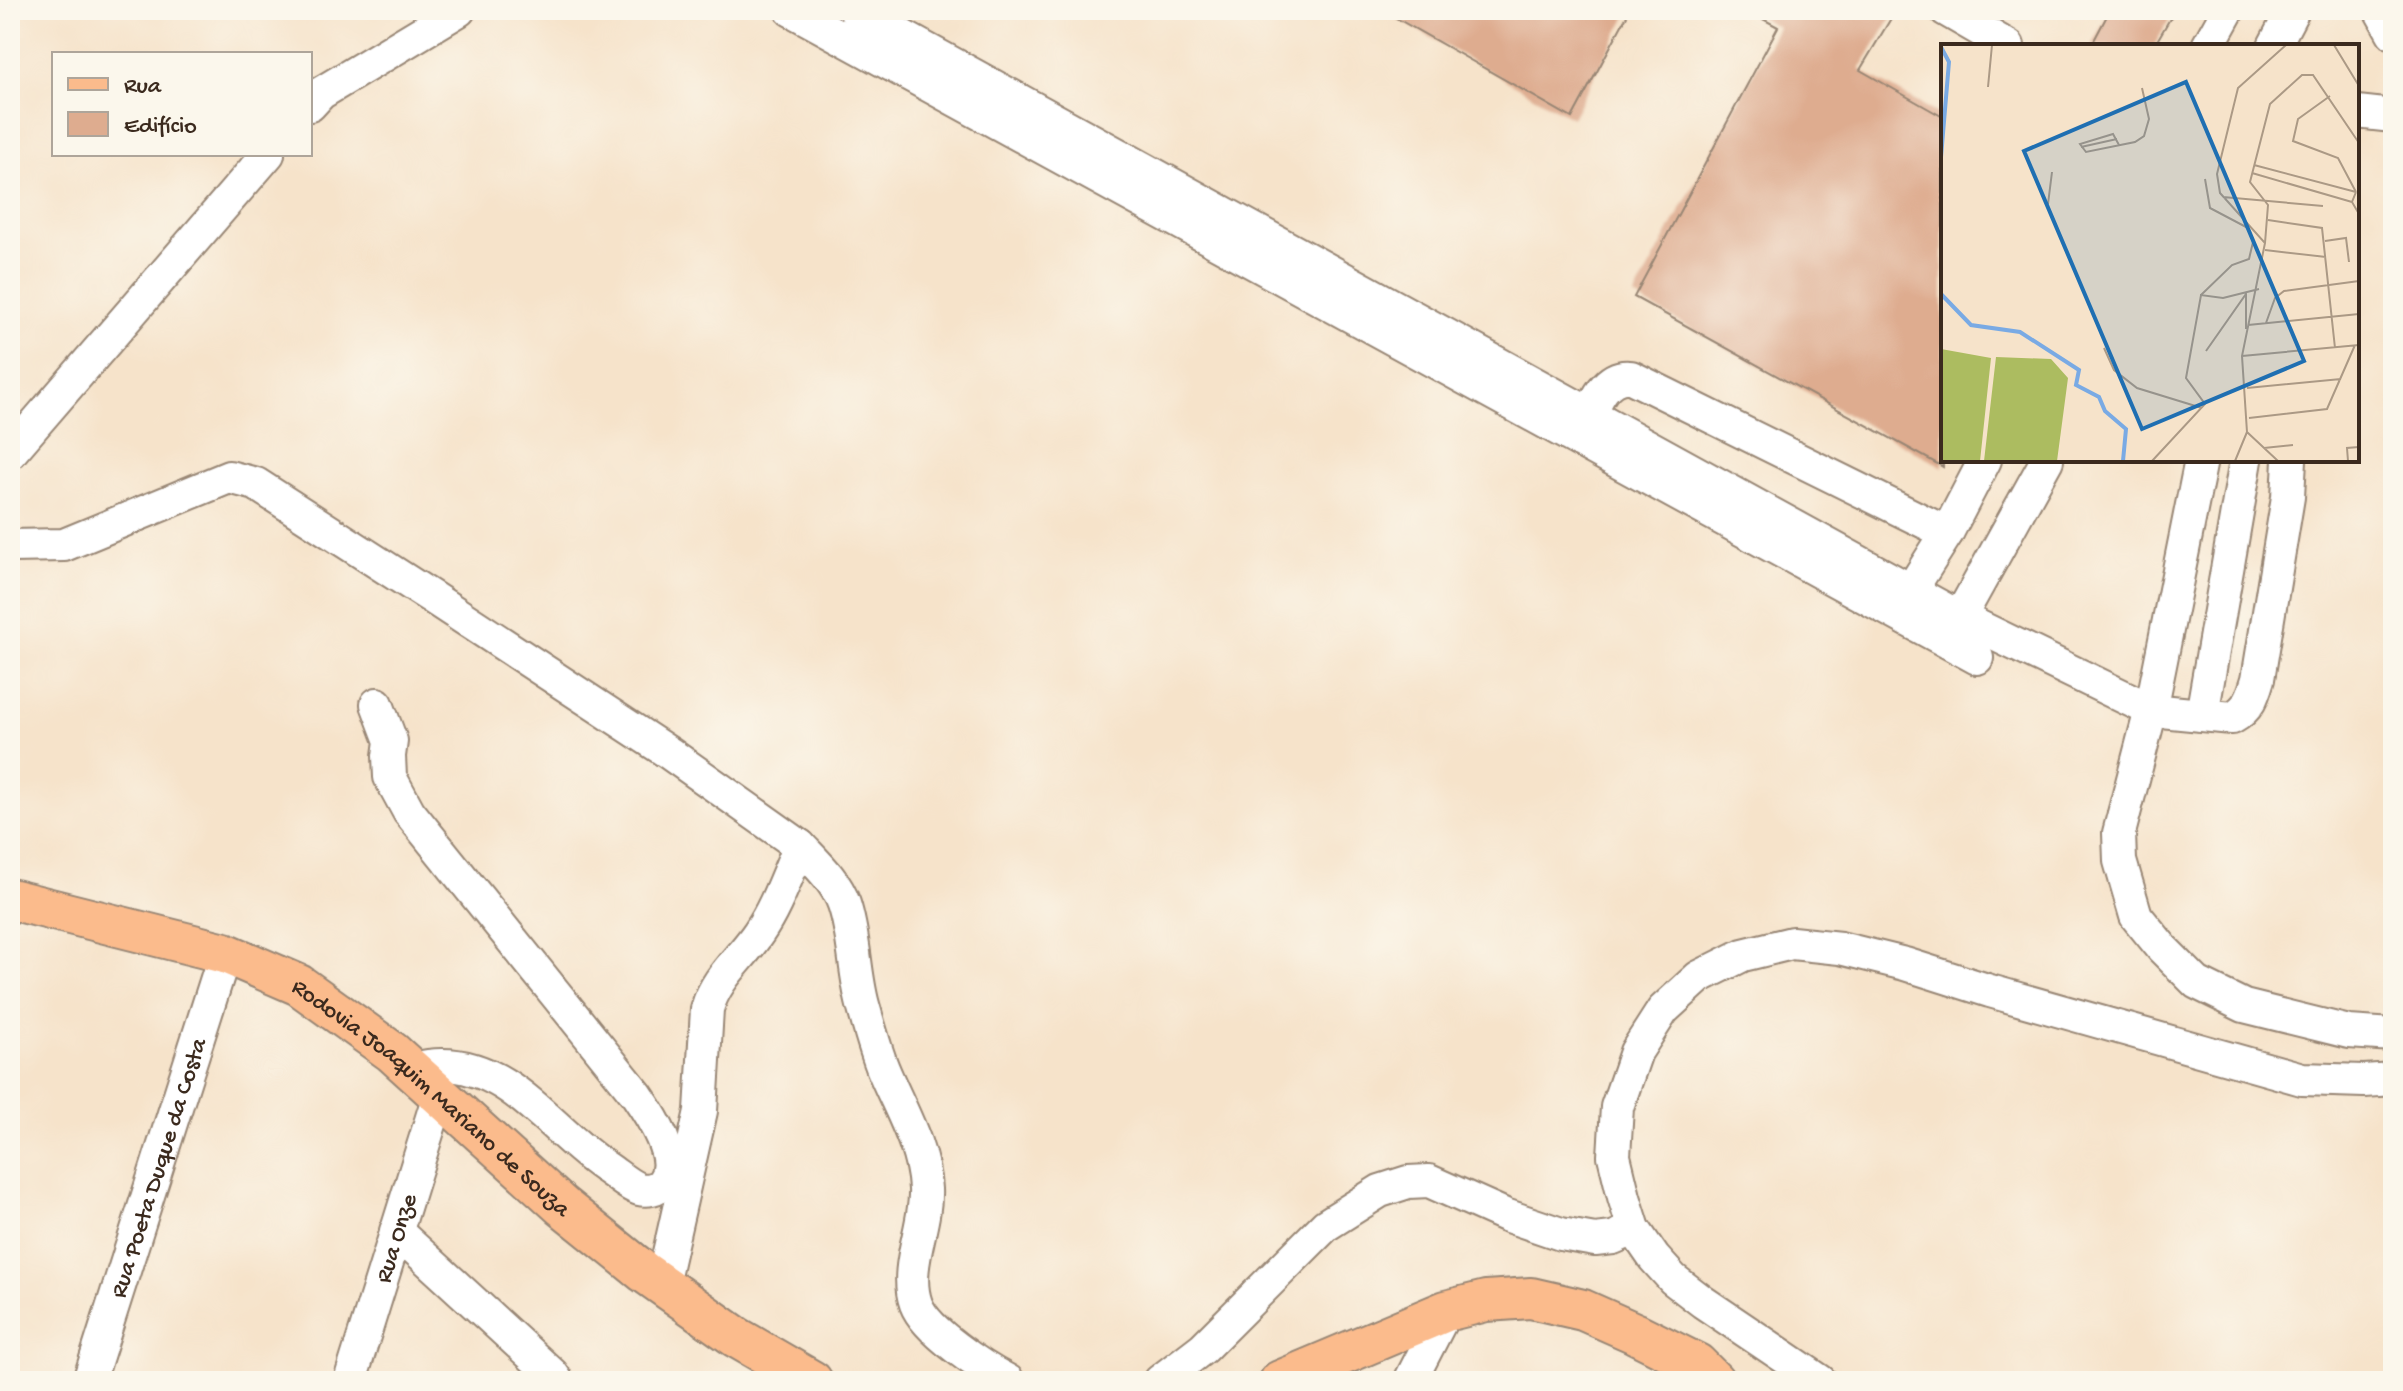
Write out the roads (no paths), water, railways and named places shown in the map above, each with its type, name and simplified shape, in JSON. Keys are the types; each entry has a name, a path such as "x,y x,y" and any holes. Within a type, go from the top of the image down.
{"main road":[{"name":"Rodovia Joaquim Mariano de Souza","path":"10,899 225,953 299,985 392,1052 562,1206 662,1284 736,1337 812,1381"},
{"path":"1280,1381 1446,1311 1486,1301 1531,1298 1583,1310 1697,1364 1714,1381"}],"street":[{"path":"312,103 321,93 459,10"},
{"path":"791,10 926,66 1954,629 2151,710 2232,718 2252,700 2288,497 2290,462"},
{"path":"855,10 926,66"},
{"path":"1946,10 2005,44"},
{"path":"2209,44 2228,10"},
{"path":"2275,44 2293,10"},
{"path":"2380,10 2393,33"},
{"path":"2359,112 2393,116"},
{"path":"10,453 266,156"},
{"path":"1585,427 1607,383 1615,377 1631,377 1947,533"},
{"path":"1906,604 1984,462"},
{"path":"1954,629 2046,462"},
{"path":"2201,462 2151,710 2119,833 2120,861 2136,916 2197,983 2244,1006 2349,1032 2393,1035"},
{"path":"2202,715 2246,462"},
{"path":"10,546 64,545 229,477 244,479 393,572 669,753 800,846 827,875 843,901 862,1002 882,1065 923,1160 926,1193 913,1275 916,1305 938,1332 978,1365 1008,1381"},
{"path":"1954,629 1977,658"},
{"path":"377,704 391,741 390,777 409,812 637,1095 657,1124 667,1156 668,1174 653,1189 639,1189 594,1160 529,1102 498,1080 473,1070 442,1065 425,1082"},
{"path":"662,1284 701,1111 710,997 723,974 759,932 800,846"},
{"path":"1820,1381 1673,1279 1634,1229 1614,1156 1617,1107 1636,1052 1663,1010 1699,977 1743,955 1792,943 1840,948 2302,1079 2393,1079"},
{"name":"Rua Poeta Duque da Costa","path":"89,1381 225,953"},
{"name":"Rua Onze","path":"350,1381 396,1231 425,1082"},
{"path":"1160,1381 1203,1348 1326,1225 1380,1191 1408,1182 1429,1181 1505,1215 1561,1234 1595,1240 1613,1238 1634,1229"},
{"path":"396,1231 557,1381"},
{"path":"1410,1381 1446,1311"}]}
